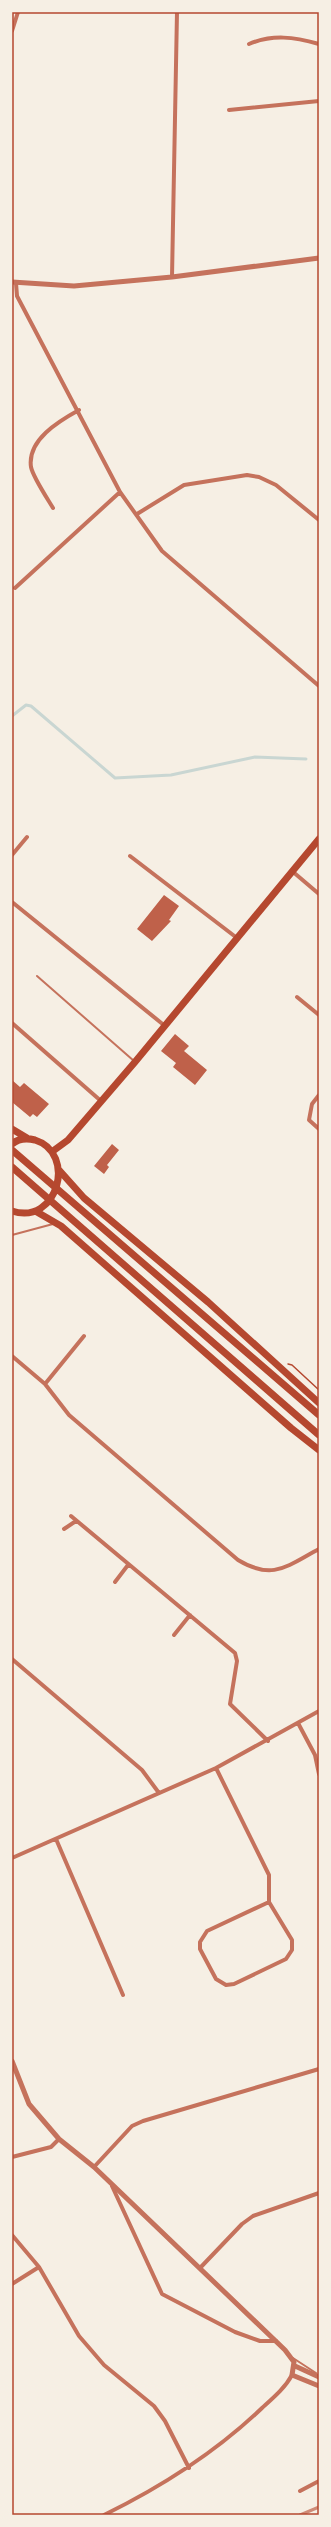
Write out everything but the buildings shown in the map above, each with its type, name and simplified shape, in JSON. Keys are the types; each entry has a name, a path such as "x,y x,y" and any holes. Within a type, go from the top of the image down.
{"main road":[{"path":"53,1151 68,1140 135,1062 319,839"},
{"path":"12,1130 29,1139 38,1141 53,1151 57,1157 59,1170 58,1179 52,1194 40,1210 20,1214 12,1219"},
{"path":"14,1143 29,1139"},
{"path":"12,1150 319,1415"},
{"path":"12,1167 319,1435"},
{"path":"59,1170 84,1198 208,1302 319,1403"},
{"path":"40,1210 291,1428 319,1450"},
{"path":"12,1211 20,1214"}],"street":[{"path":"12,31 18,12"},
{"path":"172,277 177,12"},
{"path":"248,44 265,37 283,36 319,44"},
{"path":"229,110 319,102"},
{"path":"319,258 172,277 74,286 40,285 14,282 17,296 79,410 120,492 162,551 319,686"},
{"path":"53,508 31,468 32,454 42,438 57,422 79,410"},
{"path":"137,514 184,486 247,476 259,477 276,485 319,520"},
{"path":"15,588 120,492"},
{"path":"12,855 26,837"},
{"path":"130,856 237,938"},
{"path":"292,872 319,894"},
{"path":"12,902 165,1026"},
{"path":"297,997 319,1015"},
{"path":"12,1023 101,1101"},
{"path":"319,1095 312,1104 309,1120 319,1129"},
{"path":"45,1384 84,1336"},
{"path":"12,1356 45,1384 70,1415 238,1560 261,1571 276,1570 319,1548"},
{"path":"291,1428 319,1453"},
{"path":"71,1516 235,1653 238,1661 230,1704 268,1741"},
{"path":"64,1529 76,1521"},
{"path":"115,1582 128,1565"},
{"path":"174,1635 190,1615"},
{"path":"12,1659 142,1770 159,1793"},
{"path":"12,1858 216,1768 268,1741 319,1711"},
{"path":"298,1723 315,1755 319,1774"},
{"path":"216,1768 269,1875 269,1902 292,1940 292,1950 286,1958 234,1984 220,1983 216,1979 200,1949 203,1936 207,1931 269,1902"},
{"path":"56,1839 122,1995"},
{"path":"12,2061 29,2104 59,2139 94,2167 200,2268 290,2356 295,2366 319,2376"},
{"path":"94,2167 132,2126 143,2121 319,2070"},
{"path":"12,2157 51,2147 59,2139"},
{"path":"111,2184 162,2294 235,2332 260,2341 276,2342"},
{"path":"200,2268 242,2224 253,2216 319,2193"},
{"path":"12,2235 39,2267 79,2336 104,2365 154,2406 165,2421 189,2468"},
{"path":"12,2284 39,2267"},
{"path":"104,2515 189,2468 241,2428 283,2388 292,2375 295,2366"},
{"path":"292,2375 319,2386"},
{"path":"300,2491 319,2481"}],"lane":[{"path":"37,976 135,1062"},
{"path":"12,1236 56,1223"},
{"path":"290,2356 319,2376"}],"waterway":[{"path":"12,716 26,705 31,706 115,778 171,775 255,757 306,759"}],"railway":[{"path":"300,2515 319,2507"}]}
